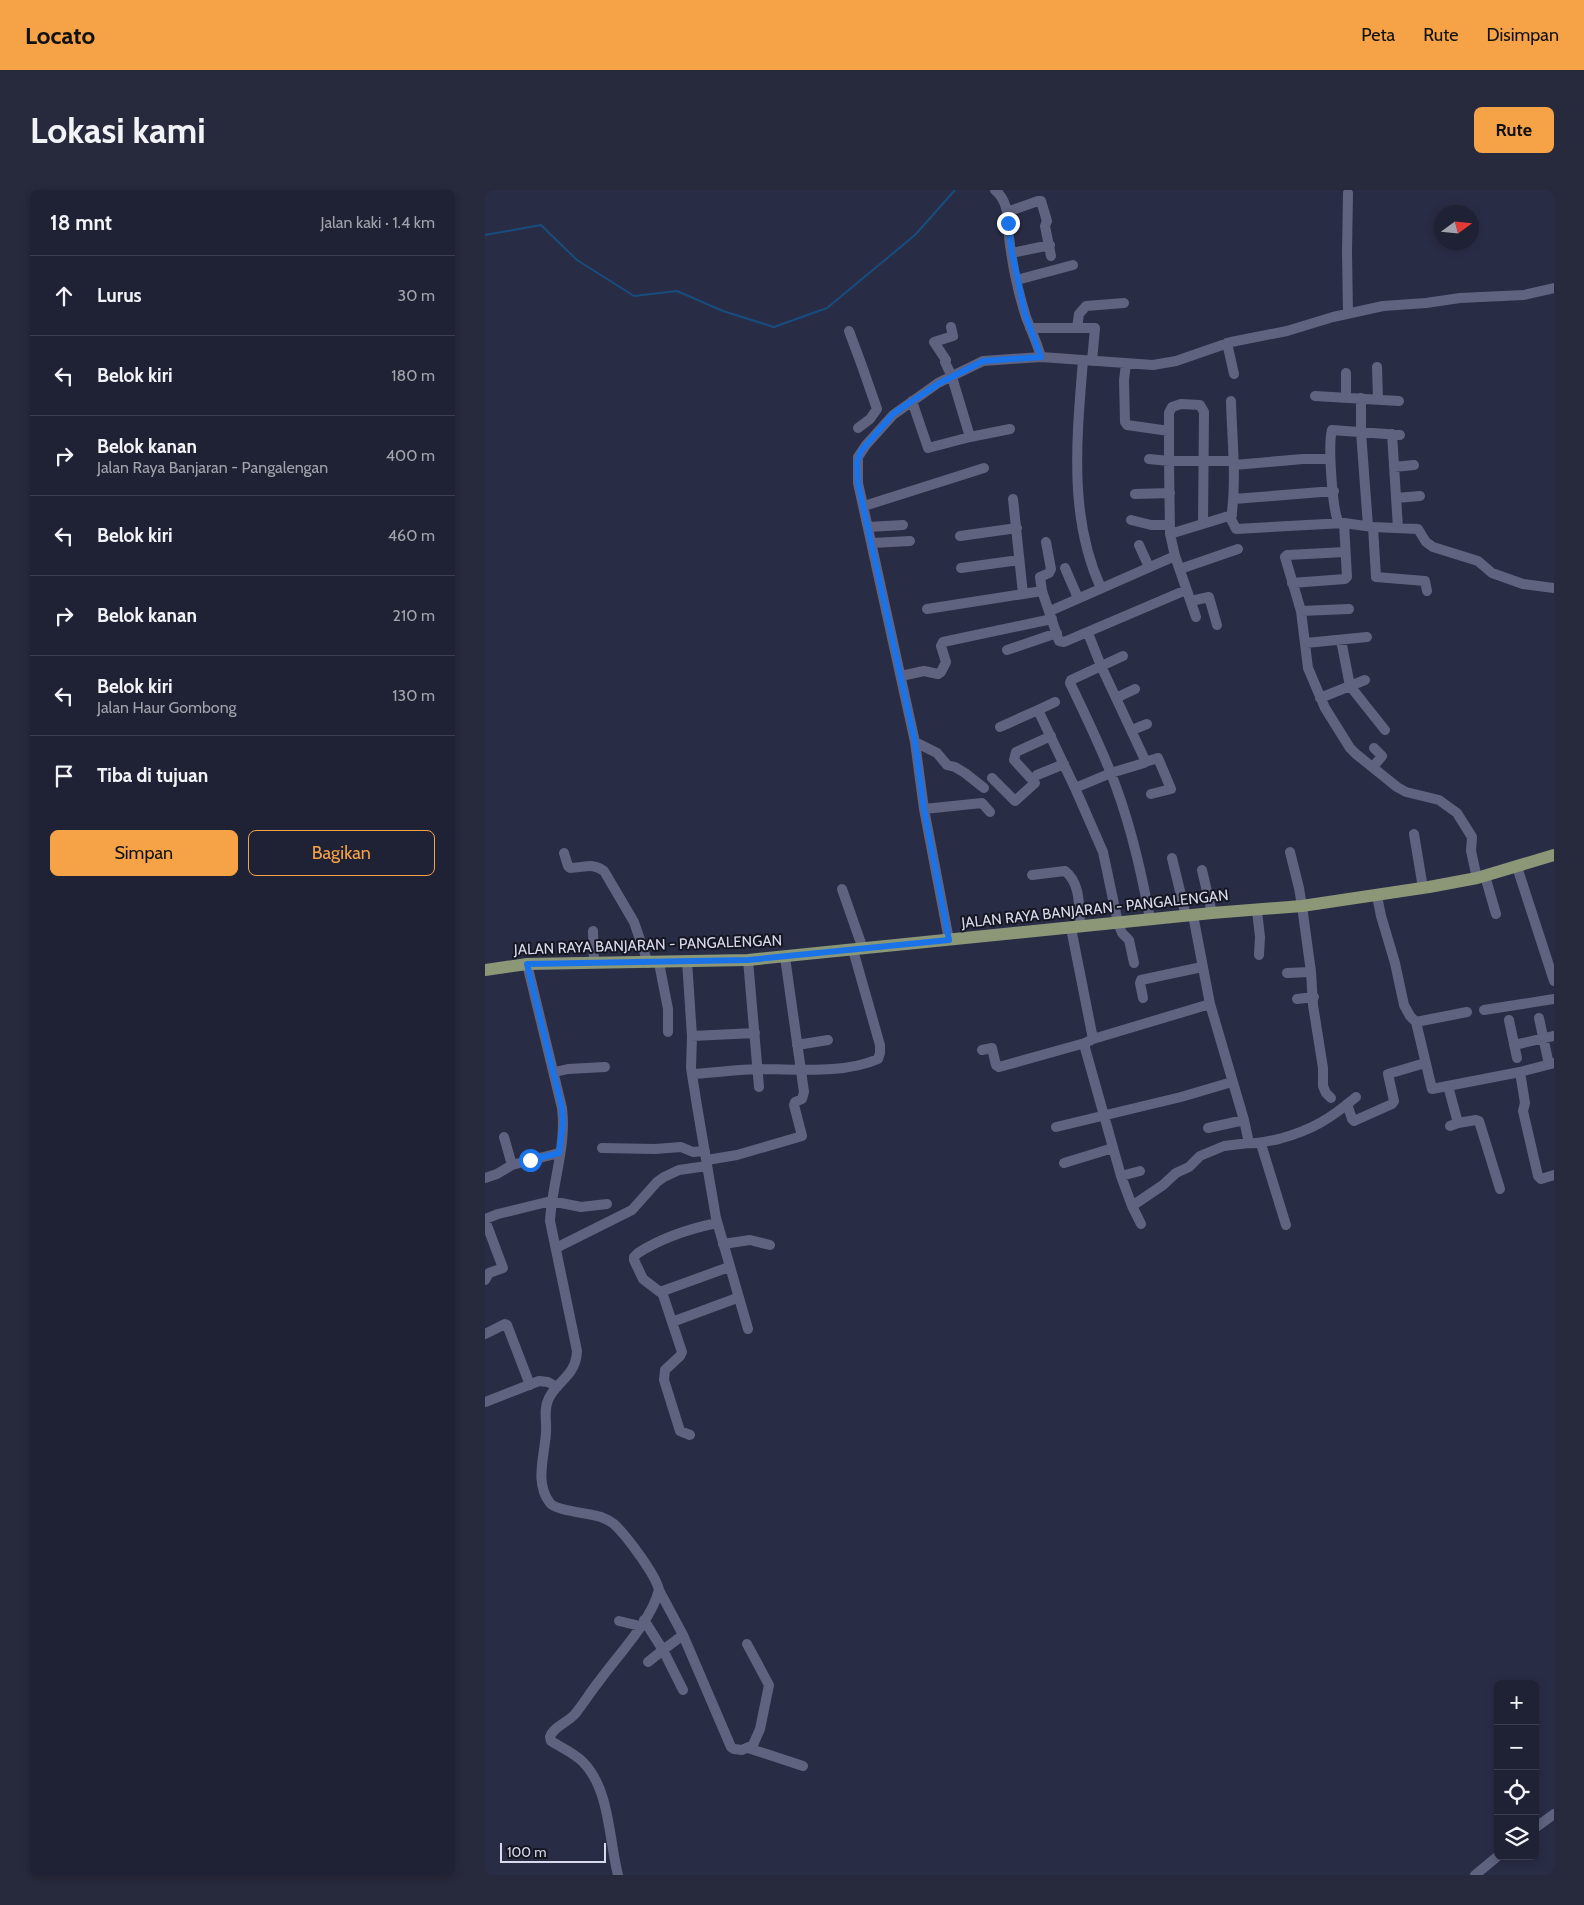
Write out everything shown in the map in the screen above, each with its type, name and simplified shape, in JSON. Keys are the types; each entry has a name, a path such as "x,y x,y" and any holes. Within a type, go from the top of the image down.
{"main road":[{"name":"JALAN RAYA BANJARAN - PANGALENGAN","path":"485,970 527,964 748,960 1212,913 1257,911 1377,896 1423,888 1481,877 1554,855"}],"street":[{"path":"995,190 1003,197 1017,280 1041,357"},
{"path":"1348,193 1348,314"},
{"path":"1007,212 1041,201 1047,221 1045,226 1050,251 1012,253"},
{"path":"1017,280 1073,265"},
{"path":"949,940 924,809 915,742 858,483 858,457 893,414 938,384 983,361 1041,357 1153,366 1171,362 1227,343 1287,331 1393,304 1523,295 1554,288"},
{"path":"1077,328 1079,314 1087,306 1124,303"},
{"path":"951,326 953,336 934,342 945,359 952,377 970,437"},
{"path":"1031,328 1095,329 1087,360 1076,443 1079,503 1087,548 1101,588"},
{"path":"849,331 877,410 870,419 858,428"},
{"path":"1227,343 1234,374"},
{"path":"1126,364 1124,380 1125,422 1127,425 1169,430"},
{"path":"1377,367 1378,399"},
{"path":"1346,373 1346,398"},
{"path":"1315,396 1399,401"},
{"path":"1361,398 1361,432 1376,577 1425,581 1427,591"},
{"path":"912,401 927,447 929,448 1010,429"},
{"path":"1231,401 1234,499 1232,515 1235,528 1341,523 1418,528 1426,542 1433,547 1478,561 1497,575 1523,584 1554,588"},
{"path":"1196,616 1175,556 1170,529 1169,413 1171,407 1181,404 1200,405 1204,412 1203,524"},
{"path":"1292,583 1345,579 1347,577 1341,523 1335,517 1330,459 1332,430 1396,434 1394,467 1398,528"},
{"path":"1149,459 1233,463 1303,458 1330,459"},
{"path":"1394,467 1413,465"},
{"path":"864,506 984,468"},
{"path":"1234,499 1334,491"},
{"path":"1135,494 1170,492"},
{"path":"1396,498 1420,496"},
{"path":"1013,499 1023,594"},
{"path":"1131,520 1170,529 1203,524 1232,515"},
{"path":"868,527 903,524"},
{"path":"961,536 1017,528"},
{"path":"872,543 909,541"},
{"path":"1046,542 1051,569 1040,577 1042,591 1059,641 1063,642 1088,633 1186,590"},
{"path":"1139,545 1149,567"},
{"path":"1180,569 1238,549"},
{"path":"1345,552 1287,555 1285,557 1301,612 1307,663 1320,698 1350,748 1373,768 1406,792 1439,800 1457,813 1471,837 1471,851 1496,914"},
{"path":"901,676 924,671 938,674 941,672 946,662 941,646 943,642 1051,615 1078,598 1175,556"},
{"path":"961,568 1019,560"},
{"path":"1065,568 1078,598"},
{"path":"927,609 1042,591"},
{"path":"1191,601 1209,597 1217,625"},
{"path":"1301,612 1349,609"},
{"path":"1007,650 1057,633"},
{"path":"1088,633 1145,762"},
{"path":"1306,643 1367,637"},
{"path":"1341,640 1349,686 1385,730"},
{"path":"1123,656 1071,680 1070,683 1111,773 1134,845 1150,919"},
{"path":"1320,698 1365,680"},
{"path":"1116,698 1135,689"},
{"path":"1000,727 1055,702"},
{"path":"1038,710 1103,852 1118,923 1122,933 1129,940 1134,963"},
{"path":"1131,730 1147,724"},
{"path":"993,778 1015,802 1035,783 1014,760 1016,752 1051,736"},
{"path":"915,742 937,753 947,765 965,773 984,788"},
{"path":"1373,768 1382,756 1374,748"},
{"path":"1075,788 1111,773 1158,758 1171,789 1151,794"},
{"path":"1037,775 1064,764"},
{"path":"924,809 983,804 990,812"},
{"path":"1414,834 1423,888"},
{"path":"1290,852 1302,906 1314,997 1313,1006 1323,1068 1323,1086 1331,1098"},
{"path":"564,853 570,868 588,864 597,866 605,871 634,922 654,963 668,1009 668,1032"},
{"path":"1172,858 1249,1143"},
{"path":"1517,867 1554,981"},
{"path":"1202,870 1212,913"},
{"path":"1032,875 1065,871 1070,875 1077,888 1076,927 1089,1041 1085,1048 1121,1176 1141,1224"},
{"path":"692,1074 759,1069 841,1069 862,1066 878,1059 880,1046 858,950 841,889"},
{"path":"1377,896 1404,1005 1416,1022 1432,1089 1520,1072 1551,1062 1543,1039 1539,1018"},
{"path":"1257,911 1260,937 1259,955"},
{"path":"593,931 594,962"},
{"path":"556,1248 632,1210 657,1182 679,1170 706,1159 737,1155 802,1136 795,1102 804,1096 785,957"},
{"path":"748,960 759,1069 759,1087"},
{"path":"687,962 692,1036 692,1074 717,1223 747,1329"},
{"path":"527,964 555,1072 563,1116 550,1221 577,1350 574,1366 549,1397 546,1410 546,1434 542,1473 545,1494 554,1507 604,1519 618,1528 658,1584 659,1590 683,1635 731,1746 737,1750 753,1745 761,1729 769,1684 747,1644"},
{"path":"1143,998 1141,980 1202,967"},
{"path":"1287,973 1311,972"},
{"path":"1297,999 1314,997"},
{"path":"1484,1010 1554,998"},
{"path":"982,1050 992,1048 996,1065 999,1067 1210,1004"},
{"path":"1416,1022 1467,1012"},
{"path":"1509,1020 1517,1058"},
{"path":"692,1036 755,1033"},
{"path":"1514,1046 1554,1036"},
{"path":"797,1045 828,1040"},
{"path":"1347,1104 1354,1121 1393,1104 1388,1074 1425,1063"},
{"path":"555,1072 568,1069 605,1068"},
{"path":"1520,1072 1525,1103 1523,1111 1537,1176 1545,1179 1554,1175"},
{"path":"1056,1127 1181,1097 1232,1082"},
{"path":"1449,1086 1454,1124 1476,1120 1479,1122 1499,1189"},
{"path":"1132,1206 1163,1185 1176,1173 1189,1167 1200,1156 1224,1146 1249,1143 1261,1144 1303,1132 1336,1114 1356,1097"},
{"path":"1208,1128 1244,1120"},
{"path":"504,1137 512,1164"},
{"path":"1261,1144 1286,1226"},
{"path":"601,1148 655,1150 681,1147 706,1159"},
{"path":"1064,1162 1113,1148"},
{"path":"485,1178 497,1174 512,1164 559,1153"},
{"path":"1121,1176 1139,1171"},
{"path":"485,1280 489,1274 503,1268 485,1219 498,1214 551,1202 581,1207 607,1204"},
{"path":"717,1223 679,1232 661,1240 636,1254 634,1260 643,1279 662,1292 729,1267"},
{"path":"723,1244 750,1240 770,1245"},
{"path":"662,1292 682,1352 665,1370 665,1380 680,1431 690,1435"},
{"path":"672,1322 737,1298"},
{"path":"485,1334 507,1325 530,1385"},
{"path":"485,1402 545,1381 557,1387"},
{"path":"618,1875 612,1849 610,1826 595,1780 583,1763 551,1741 550,1737 555,1729 572,1717 583,1705 654,1605 659,1590"},
{"path":"619,1621 642,1623 663,1650 683,1690"},
{"path":"648,1662 683,1635"},
{"path":"748,1748 803,1766"},
{"path":"1539,1825 1554,1814"},
{"path":"1475,1875 1494,1859"}],"waterway":[{"path":"485,235 541,225 577,260 634,296 677,291 723,311 774,327 827,308 915,235 955,190"}],"route":[{"path":"530,1160 559,1153 563,1123 555,1072 527,964 714,962 863,950 949,940 924,809 915,742 858,483 857,462 861,451 893,414 938,384 983,361 1041,357 1025,314 1010,243 1008,223"}]}
